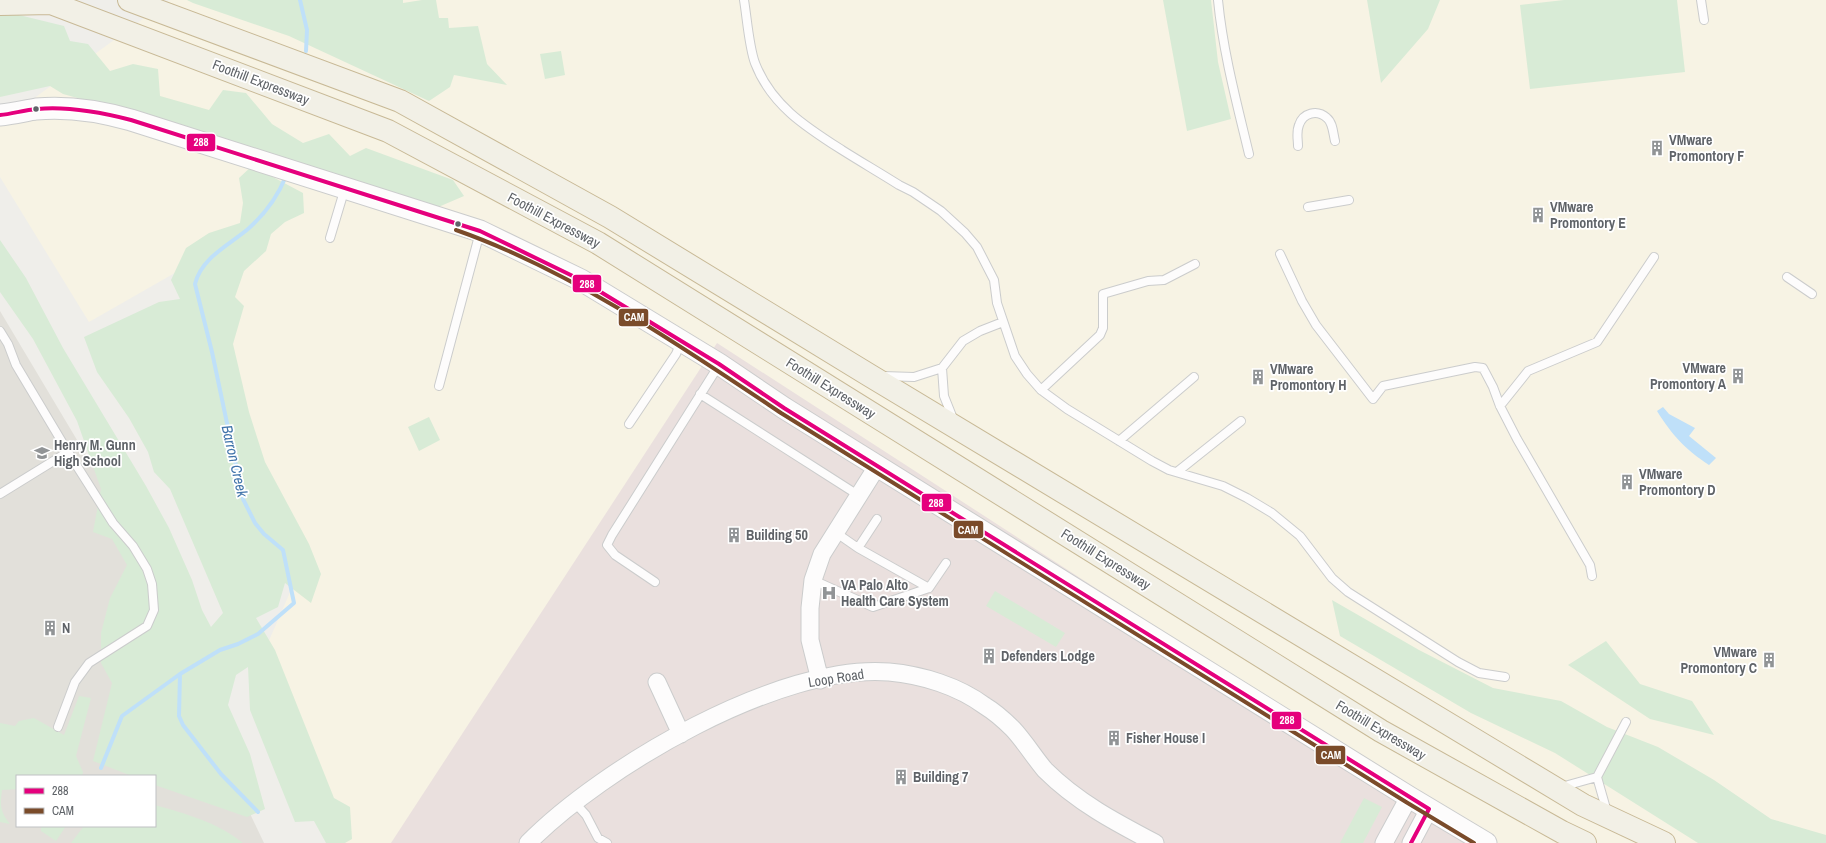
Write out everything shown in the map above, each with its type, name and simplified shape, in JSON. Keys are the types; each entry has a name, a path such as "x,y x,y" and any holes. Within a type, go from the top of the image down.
{"highway":[{"name":"Foothill Expressway","path":"129,0 162,7 400,101 610,217 868,375 1583,805 1664,843"},
{"name":"Foothill Expressway","path":"47,2 147,38 388,131 598,243 1381,731 1562,832 1585,843"},
{"path":"0,4 47,2"}],"street":[{"path":"0,115 37,109 71,108 106,113 345,187 480,231 581,280 719,364 784,408 878,465 1409,797 1486,843"},
{"path":"820,680 810,640 810,608 813,580 822,554 834,532 878,465"},
{"name":"Loop Road","path":"528,843 575,803 627,765 681,734 760,697 849,673 889,672 919,677 950,686 985,705 1014,729 1044,768 1068,791 1092,808 1155,843"},
{"path":"657,682 681,734"},
{"path":"1384,843 1409,797"},
{"path":"1411,843 1429,809"}],"lane":[{"path":"744,0 754,63 771,93 779,103 815,133 934,206 965,233 976,248 994,280 997,303 1015,356 1027,374 1041,390 1067,409 1152,461 1177,472 1223,486 1272,513 1300,536 1332,578 1348,592 1479,674 1505,677"},
{"path":"1218,0 1220,21 1227,57 1249,154"},
{"path":"1701,0 1704,20"},
{"path":"1298,146 1297,130 1301,120 1307,115 1315,113 1327,118 1331,124 1335,141"},
{"path":"330,238 345,187"},
{"path":"1308,207 1349,200"},
{"path":"439,386 480,231"},
{"path":"1280,254 1316,325 1373,399 1383,386 1475,367 1483,368 1487,374 1500,406 1590,565 1592,576"},
{"path":"1500,406 1528,371 1597,342 1654,257"},
{"path":"1041,390 1100,335 1103,328 1103,294 1148,281 1164,280 1195,264"},
{"path":"1787,277 1812,294"},
{"path":"868,375 914,377 942,368 963,341 980,331 1003,322"},
{"path":"0,331 8,344 16,365 68,452 113,524 133,546 147,569 152,584 154,610 148,626 89,663 75,682 58,727"},
{"path":"629,424 676,354 682,341"},
{"path":"655,582 615,555 607,545 612,534 719,364"},
{"path":"942,368 944,396 956,428"},
{"path":"1119,441 1194,377"},
{"path":"700,394 858,495"},
{"path":"1177,472 1241,421"},
{"path":"0,494 68,452"},
{"path":"858,548 877,519"},
{"path":"834,532 858,548 928,588"},
{"path":"813,580 873,607 928,588 946,563"},
{"path":"1608,817 1597,777 1626,722"},
{"path":"1556,789 1597,777"},
{"path":"575,803 586,815 598,838 607,843"}],"shaded area":[{"path":"169,0 1826,0 1826,843 340,843 264,652 301,567 227,390 215,250 89,322 0,177 0,123"},
{"name":"Henry M. Gunn High School","path":"0,311 169,594 163,631 264,843 0,843"},
{"name":"VA Palo Alto Health Care System","path":"717,343 1490,843 391,843"}],"green space":[{"path":"187,0 403,0 403,3 422,0 436,0 439,18 448,18 449,28 478,26 487,64 507,85 454,75 450,87 429,101 289,36"},
{"path":"1163,0 1211,0 1218,62 1231,119 1187,131"},
{"path":"1367,0 1440,0 1428,29 1381,83"},
{"path":"1564,0 1677,0 1685,72 1530,89 1520,5"},
{"path":"0,13 15,14 64,26 70,41 88,44 110,71 133,64 158,69 160,96 209,110 223,90 246,93 272,124 303,143 329,134 350,156 366,148 453,180 464,196 436,208 139,115 63,94 50,86 0,97"},
{"path":"561,51 565,75 545,79 540,54"},
{"path":"252,166 303,193 304,213 285,222 271,234 266,251 244,271 235,297 244,306 233,344 249,412 265,462 309,544 321,574 311,603 285,583 278,607 256,618 275,650 334,798 350,807 352,839 345,843 326,843 314,821 295,822 250,710 248,667 236,675 228,705 250,754 265,809 247,817 156,785 156,775 129,775 93,761 112,683 101,663 101,633 110,598 127,565 112,539 93,532 101,489 77,421 33,339 0,292 0,240 26,278 63,348 146,486 169,528 192,580 202,610 211,627 223,613 170,489 154,472 148,452 129,418 97,372 84,337 159,302 180,299 171,280 186,248 209,233 240,223 243,203 239,178"},
{"path":"429,417 440,440 419,451 408,427"},
{"path":"995,591 1065,633 1056,647 986,606"},
{"path":"1332,600 1419,650 1493,688 1561,701 1607,727 1658,747 1714,780 1771,819 1826,835 1826,843 1698,843 1555,753 1471,713 1340,636"},
{"path":"1606,641 1640,684 1692,701 1714,735 1650,719 1568,665"},
{"path":"79,696 91,698 76,756 83,772 82,775 16,775 16,789 2,790 2,808 4,815 10,824 0,822 0,723 15,726 19,721 34,718 64,735"},
{"path":"1364,798 1382,807 1363,843 1340,843"},
{"path":"156,805 190,815 212,824 223,829 243,843 71,843 83,827 156,827"},
{"path":"41,827 65,827 56,841 41,831"}],"water":[{"path":"1663,407 1669,414 1695,428 1689,436 1716,458 1709,465 1686,447 1668,427 1657,411"}],"waterway":[{"name":"Barron Creek","path":"300,0 307,30 306,51"},
{"name":"Barron Creek","path":"101,768 122,716 180,674 220,650 238,644 258,634 294,603 283,550 264,534 255,523 243,499 212,352 195,284 198,275 209,259 260,218 275,198 286,176"},
{"path":"180,674 179,716 183,725 221,774 258,812"}],"transit line":[{"name":"288","path":"0,115 49,108 60,108 108,114 131,120 480,231 581,280 719,364 784,408 1429,809 1411,843"},
{"name":"CAM","path":"456,230 541,266 624,311 781,413 1474,843"}],"place":[{"name":"VMware Promontory F","path":"1657,148"},
{"name":"VMware Promontory E","path":"1538,215"},
{"name":"VMware Promontory A","path":"1738,376"},
{"name":"VMware Promontory H","path":"1258,377"},
{"name":"Henry M. Gunn High School","path":"42,453"},
{"name":"VMware Promontory D","path":"1627,482"},
{"name":"Building 50","path":"734,535"},
{"name":"VA Palo Alto Health Care System","path":"829,593"},
{"name":"N","path":"50,628"},
{"name":"Defenders Lodge","path":"989,656"},
{"name":"VMware Promontory C","path":"1769,660"},
{"name":"Fisher House I","path":"1114,738"},
{"name":"Building 7","path":"901,777"}]}
